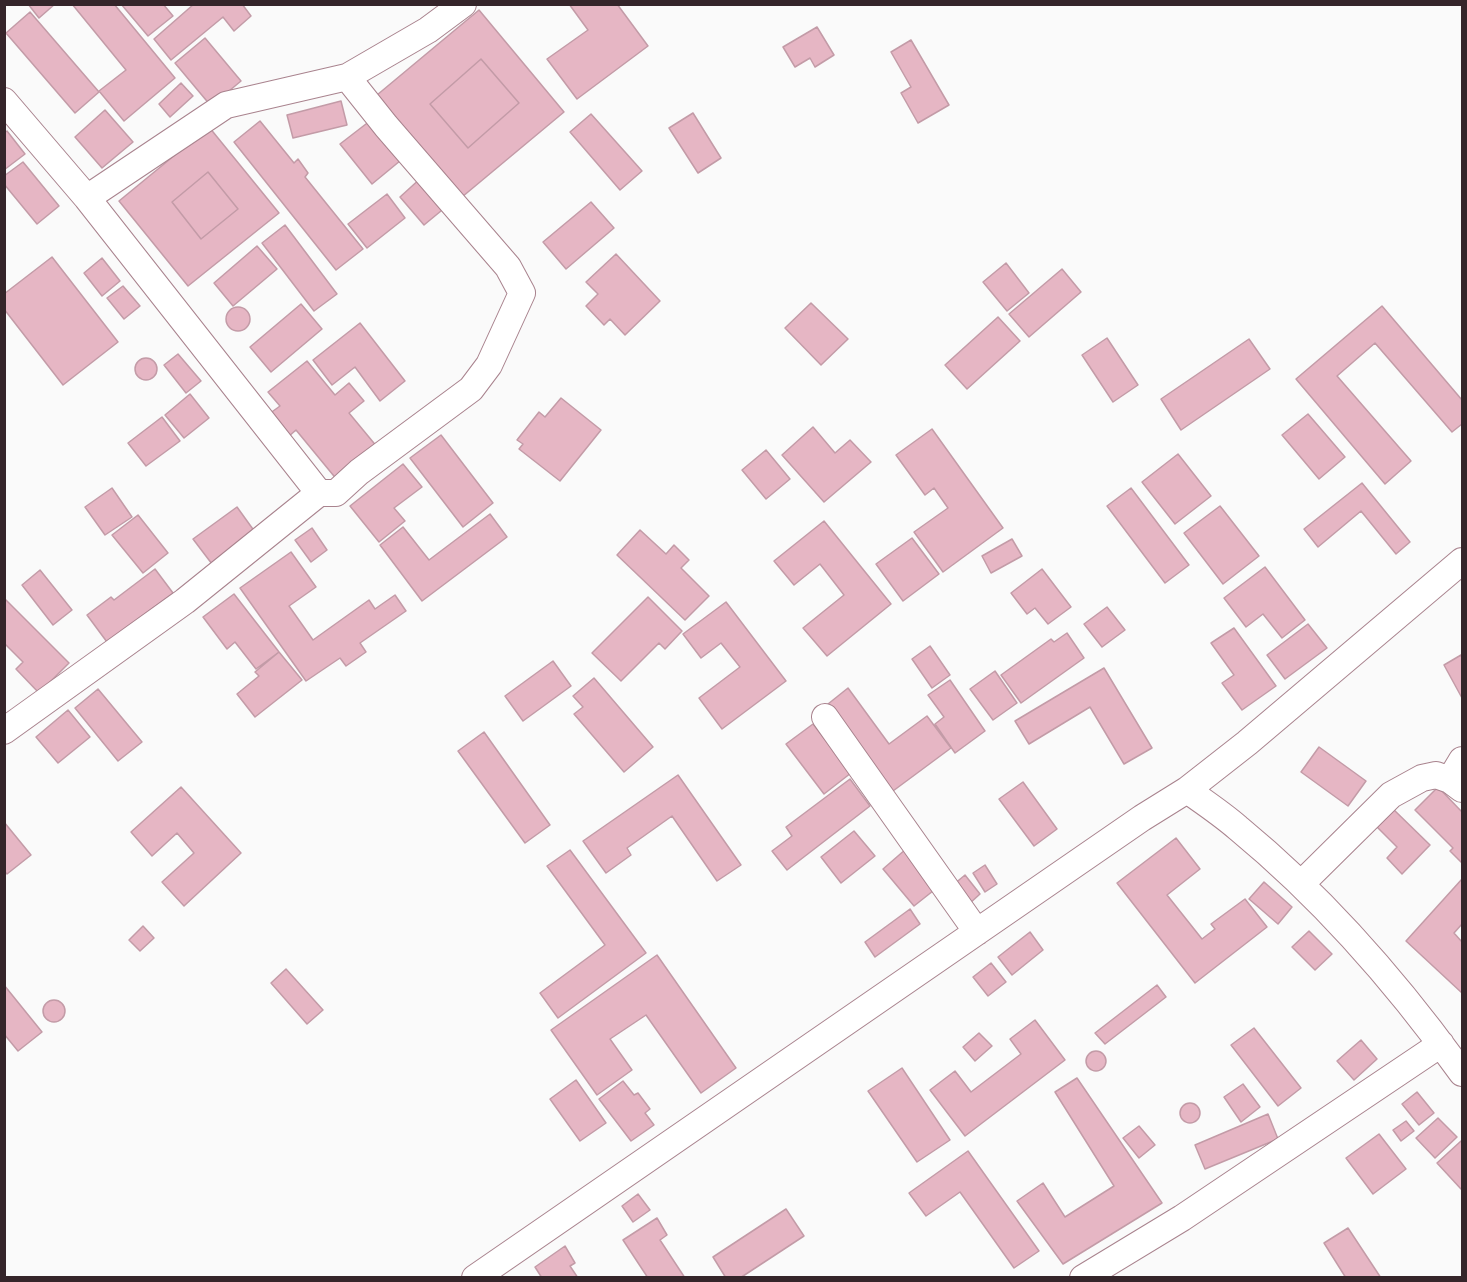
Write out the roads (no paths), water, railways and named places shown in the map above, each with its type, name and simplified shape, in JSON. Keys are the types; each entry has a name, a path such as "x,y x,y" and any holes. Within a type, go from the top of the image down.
{"street":[{"path":"87,198 226,105 347,77 428,30 462,4"},
{"path":"4,731 185,601 319,493 336,493 359,472 471,389 489,365 522,293 508,267 386,126 347,77"},
{"path":"4,101 87,198 319,493"},
{"path":"475,1278 1142,818 1187,790 1247,743 1462,561"},
{"path":"825,717 977,932"},
{"path":"1301,884 1391,795 1422,778 1436,775 1458,776"},
{"path":"1187,790 1238,827 1301,884 1382,971 1441,1044 1462,1074"},
{"path":"1083,1278 1182,1218 1441,1044"}]}
